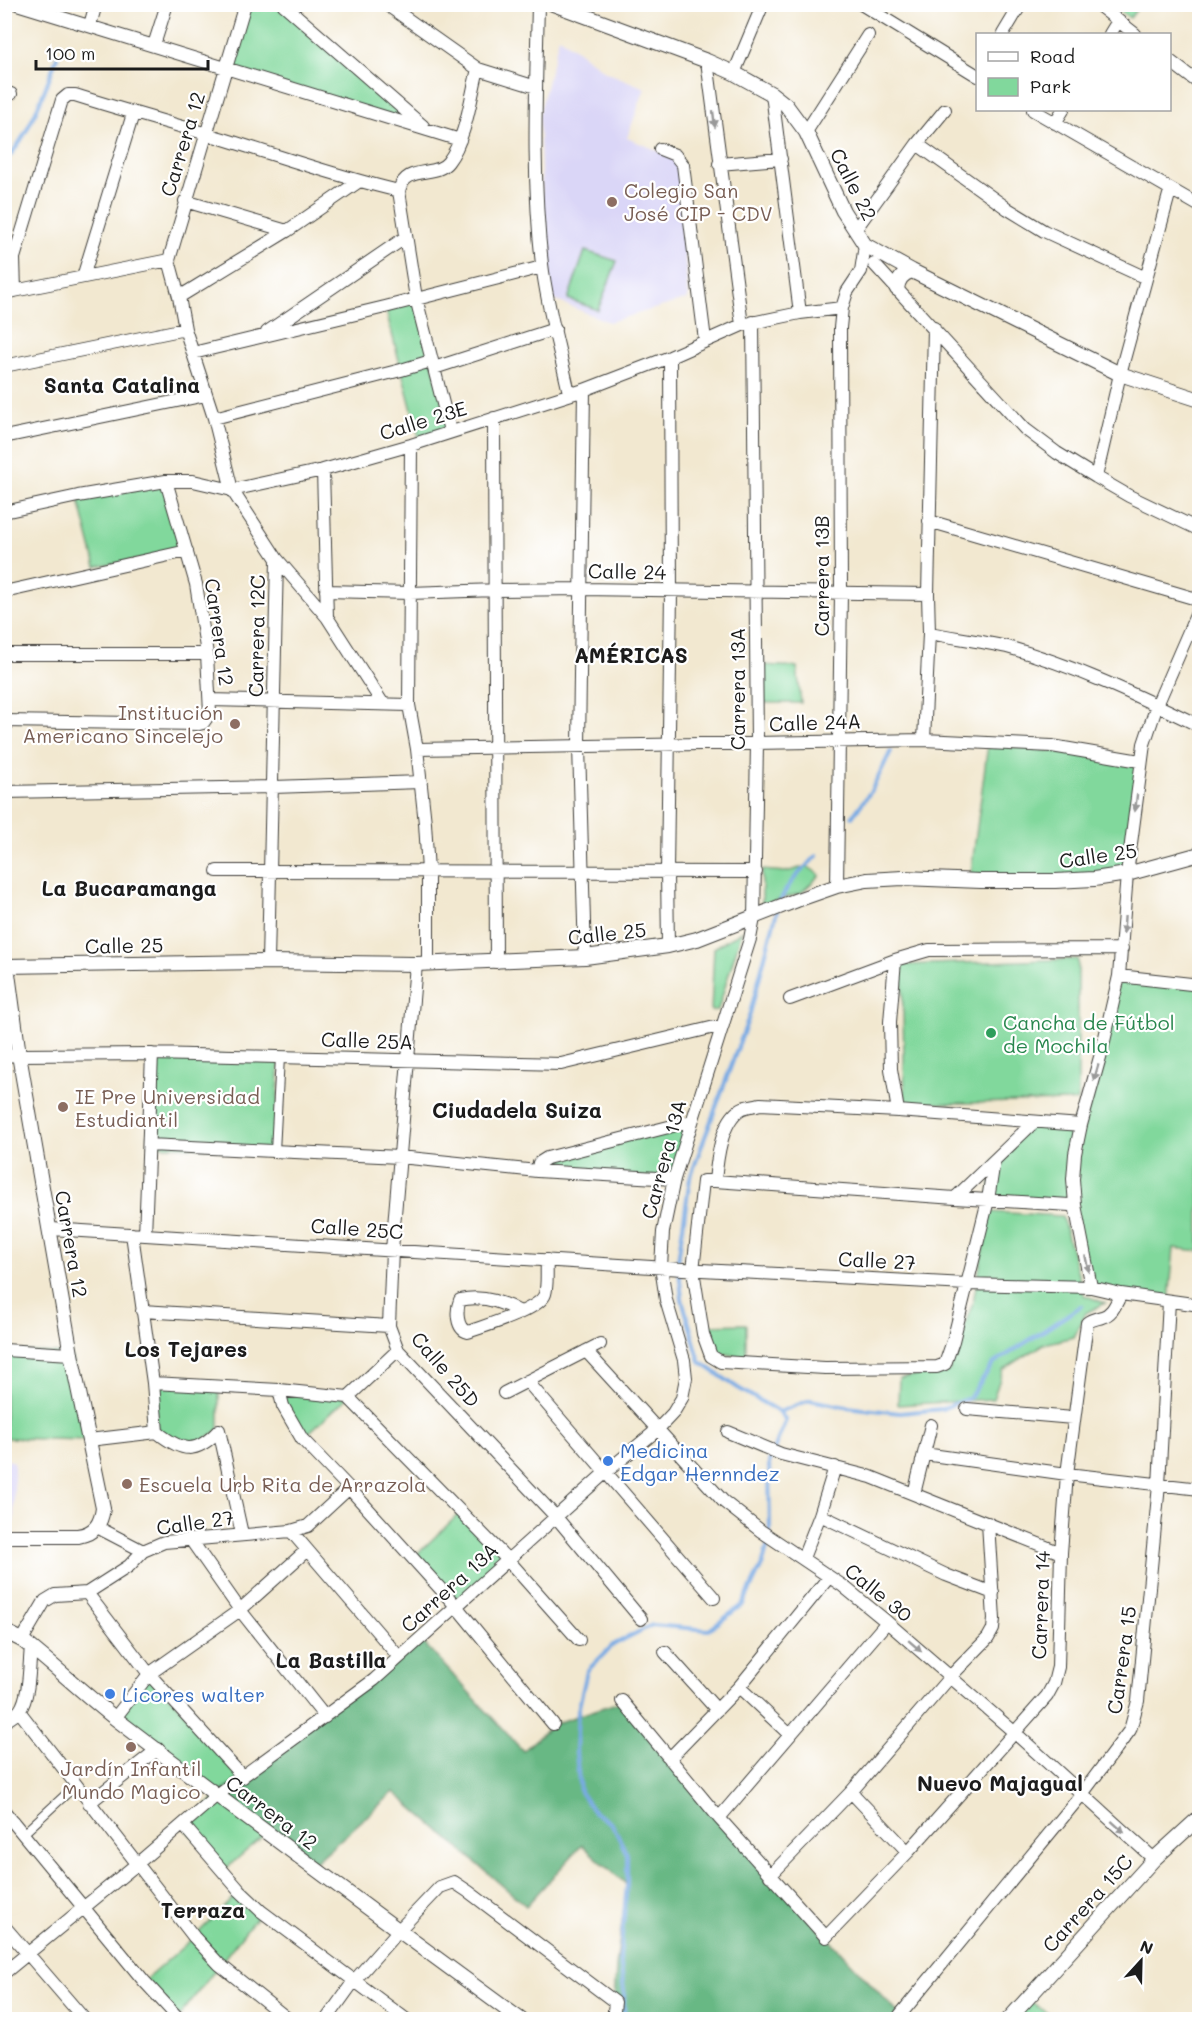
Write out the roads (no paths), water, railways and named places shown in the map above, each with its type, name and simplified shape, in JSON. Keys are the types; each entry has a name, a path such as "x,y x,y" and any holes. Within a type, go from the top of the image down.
{"street":[{"path":"90,26 96,4"},
{"path":"154,45 167,4"},
{"name":"Carrera 12","path":"168,260 245,4"},
{"path":"283,4 426,129"},
{"path":"386,4 478,69 536,87"},
{"path":"538,4 537,204 542,267 569,393"},
{"name":"Calle 22","path":"553,4 576,9 707,61 772,94 786,105 806,132 843,211 865,245 912,271 1120,374 1200,400"},
{"path":"734,74 763,4"},
{"path":"861,4 976,75"},
{"path":"1004,33 1021,4"},
{"path":"1097,4 1134,33"},
{"path":"25,6 460,140"},
{"path":"1111,33 1118,21"},
{"path":"806,132 868,35"},
{"name":"Carrera 13A","path":"4,1973 184,1826 217,1796 374,1680 606,1472 657,1430 673,1413 682,1398 686,1378 684,1360 666,1300 663,1232 674,1179 750,939 754,918 756,872 757,592 748,324 719,164 707,61"},
{"path":"1171,62 1200,84"},
{"path":"450,431 416,298 399,191 401,184 410,176 438,169 447,164 460,140 478,69"},
{"path":"772,94 800,313"},
{"path":"168,260 10,292 14,258 62,100 68,95 75,95 205,134 358,182 399,191"},
{"path":"855,230 916,144 945,110"},
{"path":"1035,111 1170,191 1200,206"},
{"path":"1055,123 1062,111"},
{"path":"83,277 133,114"},
{"path":"916,144 1008,210 1044,231 1146,278"},
{"path":"660,149 675,155 684,165 705,340"},
{"path":"719,164 781,159"},
{"path":"179,297 286,231 358,182"},
{"path":"1096,477 1120,374 1170,191"},
{"path":"185,201 286,231"},
{"path":"261,336 406,237"},
{"name":"Carrera 13B","path":"837,886 841,592 840,328 846,292 861,270 865,245"},
{"path":"861,270 887,257"},
{"name":"Carrera 12C","path":"168,260 179,297 185,329 214,418 232,490 277,559 268,962"},
{"path":"874,264 1025,429 1057,453 1096,477 1138,501 1200,530"},
{"path":"193,353 542,267"},
{"path":"897,290 902,277 912,271"},
{"name":"Calle 23E","path":"4,512 78,496 166,481 193,481 232,490 323,470 411,445 584,390 748,324 800,313 842,308"},
{"path":"924,740 929,633 929,521 934,328"},
{"path":"4,366 185,329"},
{"path":"214,418 432,364 555,329"},
{"path":"668,946 666,872 671,592 670,357"},
{"path":"584,390 579,746 585,957"},
{"path":"4,437 206,395"},
{"path":"494,418 496,962"},
{"path":"389,1326 392,1250 408,1061 422,964 428,871 421,782 410,705 411,445"},
{"path":"323,470 327,617"},
{"name":"Carrera 12","path":"4,721 199,724 207,719 210,713 210,700 207,654 196,584 166,481"},
{"path":"929,521 1200,600"},
{"path":"4,592 187,551"},
{"path":"277,559 327,617 383,704"},
{"name":"Calle 24","path":"326,591 410,593 581,589 928,594"},
{"path":"1091,1287 1075,1205 1073,1179 1081,1125 1102,1050 1119,976 1127,874 1140,761 1148,728 1200,606"},
{"path":"929,633 1006,647 1058,663 1200,726"},
{"path":"4,654 207,654"},
{"path":"210,700 410,705"},
{"name":"Calle 24A","path":"417,749 924,740 1052,746 1140,761"},
{"path":"4,792 421,782"},
{"name":"Calle 25","path":"6,966 268,962 422,964 585,957 668,946 697,939 796,900 837,886 867,880 903,878 1055,881 1094,879 1127,874 1199,855"},
{"path":"217,871 756,872"},
{"path":"790,999 895,960 929,950 1122,949"},
{"path":"895,960 890,1022 891,1069 898,1112"},
{"name":"Carrera 12","path":"6,966 12,1056 51,1229 71,1354 103,1508 97,1527"},
{"path":"1119,976 1200,985"},
{"name":"Calle 25A","path":"12,1056 152,1054 561,1064 723,1025"},
{"path":"145,1235 152,1054"},
{"path":"275,1151 280,1057"},
{"path":"716,1181 716,1166 723,1134 731,1120 743,1108 760,1104 1081,1125"},
{"path":"537,1171 539,1163 547,1158 692,1121"},
{"path":"956,1198 1033,1123"},
{"path":"149,1145 400,1157 537,1171 674,1179"},
{"path":"994,1161 988,1200 948,1359 942,1366 813,1367 721,1362 711,1356 703,1334 688,1269 703,1181 716,1181 956,1198 988,1200 1075,1205"},
{"name":"Calle 25C","path":"51,1229 665,1268"},
{"path":"132,1234 153,1383 157,1432"},
{"path":"520,1312 495,1301 460,1300 459,1327 468,1332 520,1312 533,1307 545,1294 547,1260"},
{"name":"Calle 27","path":"665,1268 966,1284 1091,1287 1122,1294 1200,1305"},
{"name":"Carrera 14","path":"770,1876 826,1937 908,1852 1047,1696 1054,1683 1058,1667 1061,1553 1067,1474 1087,1323 1111,1313 1122,1294"},
{"name":"Carrera 15","path":"900,2015 1083,1794 1130,1730 1135,1717 1159,1485 1169,1301"},
{"name":"Calle 25D","path":"142,1311 389,1326 398,1350 556,1517 641,1619"},
{"path":"504,1392 600,1344"},
{"path":"4,1350 71,1354"},
{"path":"348,1397 398,1350"},
{"name":"Calle 30","path":"586,1352 723,1501 761,1531 843,1586 887,1622 1014,1732 1154,1859"},
{"path":"526,1382 714,1598"},
{"path":"153,1383 279,1390 348,1397 508,1560 579,1640"},
{"path":"279,1390 283,1406 302,1439 456,1606 553,1724"},
{"path":"967,1410 1073,1418"},
{"path":"914,1494 931,1425"},
{"path":"89,1440 157,1432 172,1444 189,1449 206,1444 219,1431 242,1534"},
{"path":"728,1432 781,1454 871,1477 1061,1553"},
{"path":"924,1454 1067,1474 1200,1489"},
{"path":"802,1558 820,1515 835,1467"},
{"name":"Calle 27","path":"97,1527 143,1551 164,1542 291,1531 308,1526 349,1488"},
{"path":"820,1515 946,1575 993,1593"},
{"path":"622,1701 770,1876 851,1792 950,1677 988,1638 993,1629 994,1619 988,1523"},
{"path":"4,1536 78,1536 88,1534 97,1527"},
{"path":"291,1531 399,1657"},
{"path":"190,1540 240,1610 325,1717"},
{"path":"115,1718 149,1674 240,1610 307,1550"},
{"path":"4,1722 19,1711 26,1696 27,1643 45,1601 55,1595 87,1593 129,1566 143,1551"},
{"path":"669,1759 739,1687 829,1577"},
{"path":"87,1593 149,1674 243,1777"},
{"path":"719,1818 887,1622"},
{"name":"Carrera 12","path":"4,1631 27,1643 115,1718 217,1796 521,2019"},
{"path":"665,1652 717,1710"},
{"path":"739,1687 789,1734"},
{"path":"4,1710 19,1711 194,1937 219,1964 289,2019"},
{"path":"89,1803 158,1749"},
{"path":"23,1834 75,1786"},
{"path":"851,1792 908,1852"},
{"path":"4,1811 144,1981 180,2019"},
{"name":"Carrera 15C","path":"1008,2019 1154,1859 1200,1817"},
{"path":"184,1826 240,1891 261,1911 407,2019"},
{"path":"326,2019 354,1981 398,1931 440,1887 454,1882 615,2002 613,2019"},
{"path":"4,1926 85,2019"}],"waterway":[{"path":"4,162 29,127 57,57"},
{"path":"852,817 871,791 891,751"},
{"path":"780,902 791,883 817,856"},
{"path":"770,1533 769,1461 786,1420 779,1412 700,1362 682,1299 678,1260 690,1178 749,1017 777,911"},
{"path":"779,1412 810,1400 900,1413 942,1409 970,1397 993,1364 1081,1306"},
{"path":"624,2020 624,1991 620,1958 627,1885 627,1854 612,1824 594,1812 580,1792 576,1752 578,1711 587,1671 613,1645 652,1625 709,1630 743,1604 763,1563 769,1540"}],"place":[{"name":"Colegio San José CIP - CDV","path":"612,202"},
{"name":"Institución Americano Sincelejo","path":"235,724"},
{"name":"Cancha de Fútbol de Mochila","path":"991,1033"},
{"name":"IE Pre Universidad Estudiantil","path":"63,1107"},
{"name":"Medicina Edgar Hernndez","path":"608,1461"},
{"name":"Escuela Urb Rita de Arrazola","path":"127,1484"},
{"name":"Licores walter","path":"110,1694"},
{"name":"Jardín Infantil Mundo Magico","path":"131,1747"}],"district":[{"name":"Santa Catalina","path":"122,384"},
{"name":"AMÉRICAS","path":"631,654"},
{"name":"La Bucaramanga","path":"129,887"},
{"name":"Ciudadela Suiza","path":"517,1109"},
{"name":"Los Tejares","path":"186,1348"},
{"name":"La Bastilla","path":"331,1659"},
{"name":"Nuevo Majagual","path":"1000,1782"},
{"name":"Terraza","path":"203,1909"}]}
